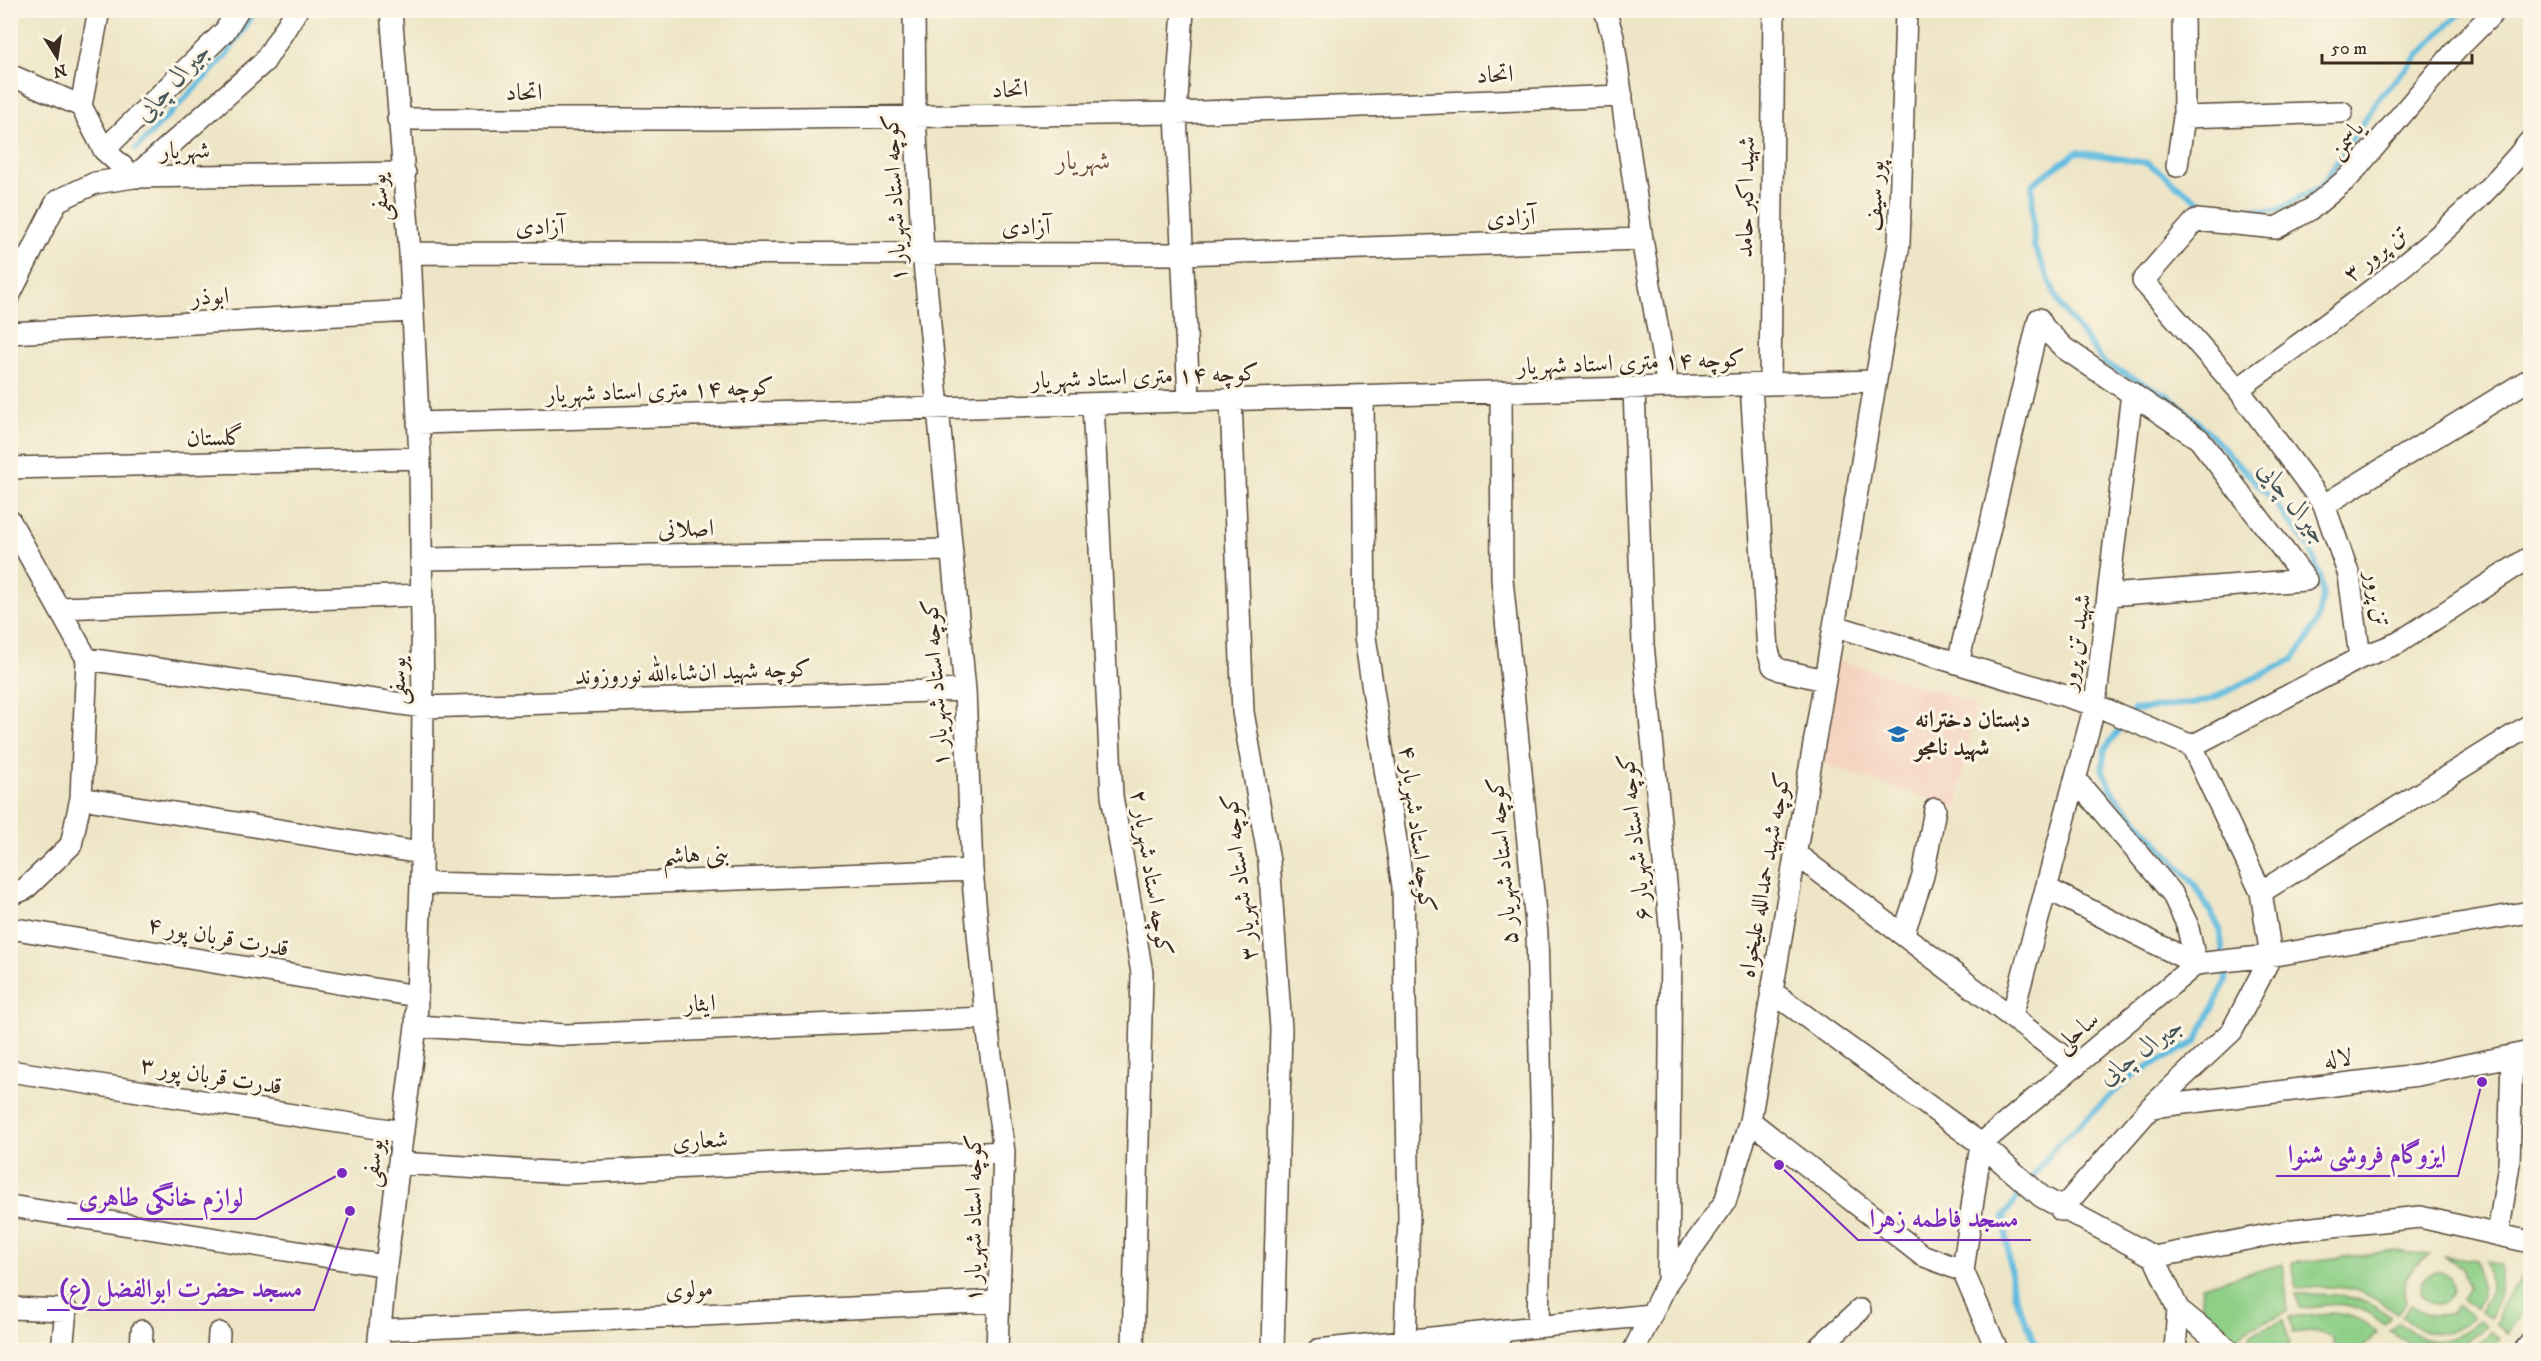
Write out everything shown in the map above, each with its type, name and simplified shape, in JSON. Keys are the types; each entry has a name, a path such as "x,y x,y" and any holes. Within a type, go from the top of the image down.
{"street":[{"path":"10,75 81,106 99,10"},
{"path":"104,150 225,31 238,10"},
{"path":"10,294 57,201 95,183 134,177 264,62 297,10"},
{"name":"یوسفی","path":"380,1340 386,1266 416,1026 421,883 423,707 420,458 405,173 398,119 391,10"},
{"name":"کوچه استاد شهریار ۱","path":"914,10 915,117 923,252 936,409 965,690 972,870 986,1018 1004,1152 997,1350"},
{"path":"1183,10 1176,113 1189,400"},
{"path":"1605,10 1613,37 1642,239 1668,387"},
{"path":"1613,37 1615,10"},
{"name":"شهید اکبر حامد","path":"1774,10 1760,385 1768,651 1773,666 1824,680"},
{"name":"پور سیف","path":"1874,381 1899,244 1906,10"},
{"path":"2177,166 2184,117 2183,10"},
{"name":"یاسمن","path":"2196,220 2276,228 2311,209 2349,177 2457,49 2496,10"},
{"name":"اتحاد","path":"398,119 915,117 1176,113 1622,96"},
{"name":"شهریار","path":"81,106 104,150 134,177 405,173"},
{"path":"2184,117 2342,111"},
{"name":"تن پرور ۳","path":"2238,389 2400,270 2502,177 2530,141"},
{"name":"تن پرور","path":"2192,746 2360,658 2349,575 2324,505 2238,389 2143,280 2196,220"},
{"name":"آزادی","path":"410,253 1181,254 1642,239"},
{"name":"ابوذر","path":"10,333 411,311"},
{"path":"1958,663 2039,319 2044,328 2064,348 2199,439 2306,579 2109,595"},
{"path":"2324,505 2530,379"},
{"name":"کوچه ۱۴ متری استاد شهریار","path":"418,423 1874,381"},
{"name":"کوچه شهید حمدالله علیخواه","path":"1634,1350 1668,1281 1725,1202 1750,1121 1835,626 1874,381"},
{"name":"کوچه استاد شهریار ۶","path":"1634,389 1642,644 1671,936 1668,1281"},
{"name":"کوچه استاد شهریار ۵","path":"1501,392 1502,579 1537,934 1542,1136 1538,1326"},
{"name":"شهید تن پرور","path":"1835,626 2095,705 2132,393"},
{"name":"کوچه استاد شهریار ۴","path":"1363,396 1365,637 1403,887 1409,1216 1405,1342"},
{"name":"کوچه استاد شهریار ۳","path":"1231,400 1243,712 1269,861 1281,1029 1273,1350"},
{"name":"کوچه استاد شهریار ۲","path":"1093,404 1112,796 1142,973 1133,1350"},
{"name":"گلستان","path":"10,468 420,458"},
{"path":"10,522 87,659 81,798 71,845 25,889 10,895"},
{"name":"اصلانی","path":"423,559 950,550"},
{"path":"2360,658 2398,643 2530,557"},
{"path":"59,608 422,595"},
{"name":"کوچه شهید ان‌شاءالله نوروزوند","path":"87,659 423,707 965,690"},
{"path":"2012,1016 2095,705 2192,746 2261,892 2270,956 2232,1030 2151,1107 2061,1210"},
{"path":"2261,892 2530,725"},
{"path":"2075,779 2172,893 2187,924 2197,963"},
{"path":"81,798 421,853"},
{"path":"1903,935 1923,876 1935,809"},
{"path":"1796,854 2076,1066"},
{"name":"بنی هاشم","path":"421,883 554,886 972,870"},
{"path":"2046,888 2197,963 2270,956 2530,912"},
{"name":"قدرت قربان پور ۴","path":"10,928 416,996"},
{"name":"ساحلی","path":"1981,1144 2197,963"},
{"path":"1771,991 1981,1144 2042,1197 2061,1210 2154,1257 2294,1230 2420,1217 2530,1242"},
{"name":"ایثار","path":"416,1026 566,1035 986,1018"},
{"path":"2498,1235 2509,1164 2521,1054"},
{"name":"لاله","path":"2151,1107 2418,1075 2521,1054"},
{"name":"قدرت قربان پور ۳","path":"10,1071 403,1132"},
{"path":"1750,1121 1922,1255 1963,1270"},
{"path":"1981,1144 1963,1270 1997,1350"},
{"name":"شعاری","path":"399,1163 565,1173 1004,1152"},
{"path":"10,1206 386,1266"},
{"path":"2154,1257 2178,1309 2229,1350"},
{"name":"مولوی","path":"380,1340 999,1301"},
{"path":"10,1308 66,1310 62,1350"},
{"path":"2175,1350 2178,1309"},
{"path":"1816,1350 1860,1310"},
{"path":"1318,1350 1650,1315"},
{"path":"1491,1350 1505,1330"},
{"path":"2525,1350 2530,1344"}],"shaded area":[{"name":"دبستان دخترانه شهید نامجو","path":"1836,659 1975,704 1957,808 1823,764"}],"green space":[{"path":"2395,1251 2431,1255 2408,1274 2404,1287 2406,1303 2397,1313 2371,1297 2350,1289 2327,1287 2297,1289 2292,1263"},
{"path":"2444,1256 2477,1260 2482,1298 2477,1309 2462,1300 2468,1289 2462,1267"},
{"path":"2486,1261 2501,1266 2498,1299 2490,1318 2481,1312 2488,1299 2490,1288"},
{"path":"2283,1264 2288,1311 2244,1331 2231,1342 2202,1320 2202,1286"},
{"path":"2528,1268 2530,1269 2530,1304 2507,1333 2496,1324 2502,1305"},
{"path":"2437,1272 2448,1277 2453,1288 2448,1299 2437,1304 2426,1299 2421,1288 2426,1277"},
{"path":"2296,1294 2346,1296 2368,1303 2391,1317 2385,1325 2363,1310 2345,1305 2299,1308"},
{"path":"2411,1305 2426,1313 2440,1315 2452,1313 2458,1305 2472,1317 2455,1329 2437,1333 2419,1328 2402,1316"},
{"path":"2330,1313 2355,1318 2377,1333 2361,1350 2335,1350 2333,1339 2319,1332 2293,1333 2289,1317"},
{"path":"2283,1320 2290,1343 2286,1349 2268,1350 2262,1346 2256,1350 2237,1349 2252,1334"},
{"path":"2479,1321 2486,1326 2474,1336 2451,1348 2440,1350 2416,1346 2390,1331 2398,1322 2419,1336 2438,1341 2458,1335"},
{"path":"2490,1331 2500,1338 2490,1350 2470,1350 2486,1338"}],"waterway":[{"name":"جیرال چایی","path":"136,149 225,57 256,10"},
{"name":"جیرال چایی","path":"2038,1350 2013,1292 2004,1216 2053,1149 2134,1074 2196,1042 2226,981 2220,929 2195,885 2113,793 2102,769 2105,749 2134,710 2207,701 2292,660 2307,641 2317,620 2323,597 2320,576 2310,549 2271,498 2209,433 2169,396 2105,364 2061,307 2034,246 2032,184 2077,152 2148,163 2209,209 2278,210 2322,185 2381,95 2448,24 2465,10"}],"place":[{"name":"دبستان دخترانه شهید نامجو","path":"1898,734"},
{"name":"ایزوگام فروشی شنوا","path":"2482,1082"},
{"name":"مسجد فاطمه زهرا","path":"1779,1165"},
{"name":"لوازم خانگی طاهری","path":"342,1173"},
{"name":"مسجد حضرت ابوالفضل (ع)","path":"350,1211"}],"district":[{"name":"شهریار","path":"1083,161"}]}
